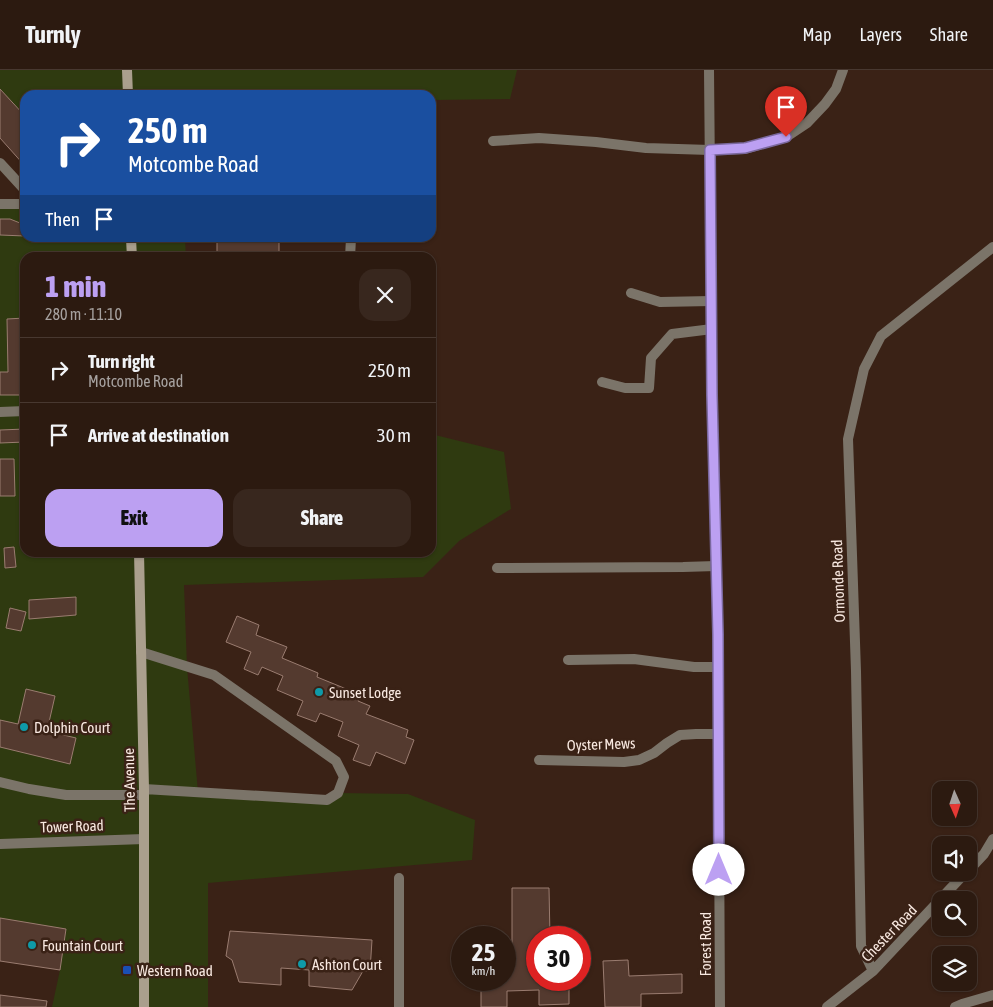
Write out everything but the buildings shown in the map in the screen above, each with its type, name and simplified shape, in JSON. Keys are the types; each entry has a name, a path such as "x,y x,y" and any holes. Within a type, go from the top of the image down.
{"main road":[{"path":"127,70 128,90"},
{"name":"The Avenue","path":"139,557 144,792 144,1007"}],"street":[{"name":"Forest Road","path":"709,70 718,667 720,1007"},
{"path":"493,141 538,138 646,148 710,150 745,148 786,137 807,123 836,89 842,70"},
{"path":"0,164 20,185"},
{"path":"0,204 20,204"},
{"name":"Ormonde Road","path":"873,971 861,946 856,681 848,439 864,370 881,336 993,247"},
{"path":"631,293 660,302 711,301"},
{"path":"602,382 625,388 649,388 651,358 672,334 712,329"},
{"path":"0,412 20,411"},
{"path":"497,568 683,568 716,566"},
{"path":"0,782 66,795 144,792 327,800 338,793 344,777 336,761 214,675 141,652"},
{"path":"568,660 634,659 694,667 718,667"},
{"name":"Oyster Mews","path":"538,760 624,762 639,760 654,753 680,735 718,734"},
{"name":"Tower Road","path":"0,844 144,839"},
{"path":"977,861 993,839"},
{"path":"399,878 399,1007"},
{"name":"Chester Road","path":"827,1007 873,971 958,881"},
{"path":"955,1007 993,995"}],"green space":[{"path":"0,70 517,70 510,99 436,100 436,90 20,90 20,111 0,89"},
{"path":"0,204 20,204 20,242 185,242 186,252 20,252 20,557 436,557 436,435 504,452 511,509 459,541 423,577 184,585 187,667 198,792 309,799 338,793 408,794 475,820 472,860 208,883 208,1007 52,1007 66,929 0,918"}],"place":[{"name":"Sunset Lodge","path":"319,692"},
{"name":"Dolphin Court","path":"24,727"},
{"name":"Fountain Court","path":"32,945"},
{"name":"Ashton Court","path":"302,964"},
{"name":"Western Road","path":"127,970"}],"route":[{"path":"719,870 718,634 712,395 710,150 745,148 786,137"}]}
